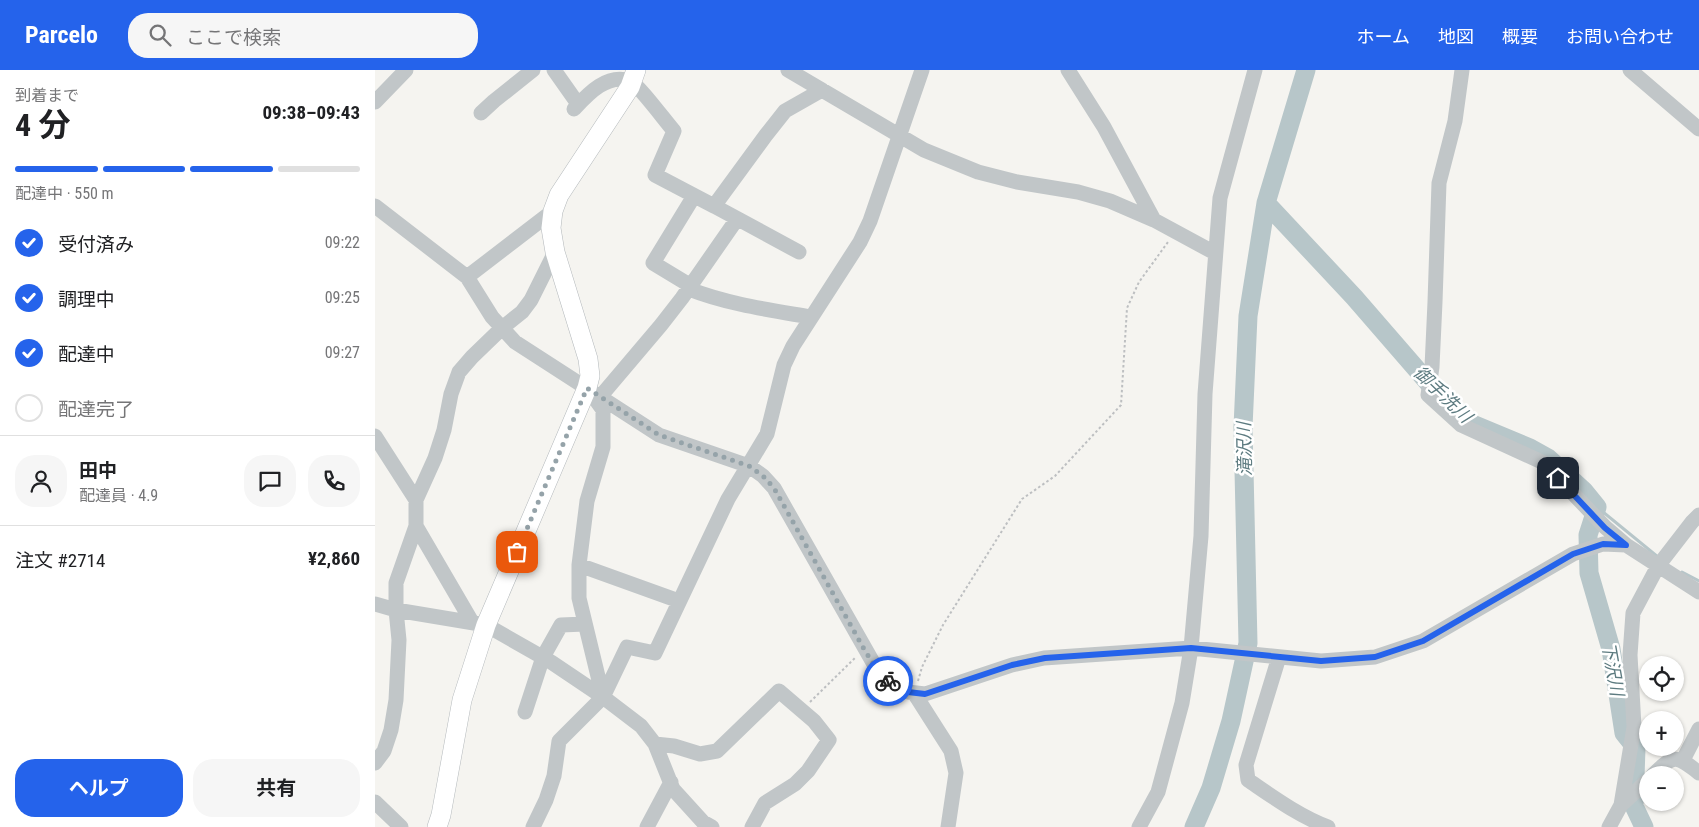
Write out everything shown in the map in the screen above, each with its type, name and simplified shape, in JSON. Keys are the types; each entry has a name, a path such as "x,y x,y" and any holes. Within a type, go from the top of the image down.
{"main road":[{"path":"437,827 479,624 594,392 590,376 589,359 555,252 551,228 553,210 559,195 634,76"}],"street":[{"path":"375,102 406,70"},
{"path":"481,113 494,100 533,70"},
{"path":"554,70 576,106 588,94 604,83 634,76 674,131 655,175 799,252"},
{"path":"788,70 924,150 978,172 1017,182 1078,192 1110,201 1154,220 1215,253"},
{"path":"533,827 546,800 554,776 559,740 603,698 627,647 655,653 728,499 767,434 784,365 793,346 860,242 870,221 922,70"},
{"path":"1068,70 1104,127 1154,220"},
{"path":"1139,827 1158,792 1182,703 1191,648 1201,536 1205,394 1220,198 1255,70"},
{"path":"1462,70 1455,121 1439,183 1432,367 1428,395 1461,425 1544,464 1605,528 1626,545 1699,592"},
{"path":"1630,70 1698,127"},
{"path":"714,206 765,135 785,111 822,90"},
{"path":"694,196 653,263 701,294 767,310 810,317"},
{"path":"375,206 467,277 492,317 515,342 659,435 749,466 763,476 774,488 879,673 893,684 908,692 925,694 1012,665 1045,658 1191,648 1321,661 1375,657 1423,641 1573,554 1603,544 1626,545"},
{"path":"467,277 553,210"},
{"path":"594,392 661,325 690,288 737,219"},
{"path":"375,763 384,751 391,730 396,700 399,640 396,583 417,526 416,500 435,458 444,430 451,394 459,372 502,328 522,312 531,300 555,252"},
{"path":"594,392 603,410 603,447 587,501 579,565 579,598 603,698"},
{"path":"376,442 416,500"},
{"path":"1624,803 1635,727 1630,655 1633,612 1658,566 1699,515"},
{"path":"417,526 479,624"},
{"path":"579,565 679,600"},
{"path":"375,604 396,610 479,624 543,657 641,726 655,744 673,789 703,822 711,827"},
{"path":"525,712 543,657 561,625 585,624"},
{"path":"1273,657 1246,765 1248,780 1271,796 1328,827"},
{"path":"655,744 674,746 701,754 717,751 779,690 814,722 829,740 808,771 795,784 765,803 752,827"},
{"path":"914,693 951,751 956,773 948,827"},
{"path":"1683,760 1699,729"},
{"path":"1662,766 1673,759 1683,760 1699,773"},
{"path":"647,827 671,782"},
{"path":"1609,827 1624,803 1639,789"},
{"path":"375,802 401,827"}],"path":[{"path":"914,693 923,668 943,626 1022,499 1055,476 1121,405 1127,308 1139,282 1176,232"},
{"path":"801,710 864,649"}],"waterway":[{"name":"滝沢川","path":"1194,827 1211,788 1231,721 1248,643 1243,427 1248,316 1266,203 1306,70"},
{"name":"御手洗川","path":"1266,203 1354,297 1439,395 1470,423 1530,448 1548,458 1584,491 1597,507 1588,535 1589,573 1611,649 1624,733 1636,748 1634,806 1644,827"},
{"name":"御手洗川","path":"1597,507 1658,557"},
{"name":"御手洗川","path":"1682,572 1699,581"}],"way so far":[{"path":"517,552 587,388 659,435 749,466 763,476 774,488 864,649 879,673 888,681"}],"route":[{"path":"888,681 908,692 925,694 1012,665 1045,658 1191,648 1321,661 1375,657 1423,641 1573,554 1603,544 1626,545 1605,528 1558,478"}],"water label":[{"name":"下沢川","path":"1613,669"}]}
